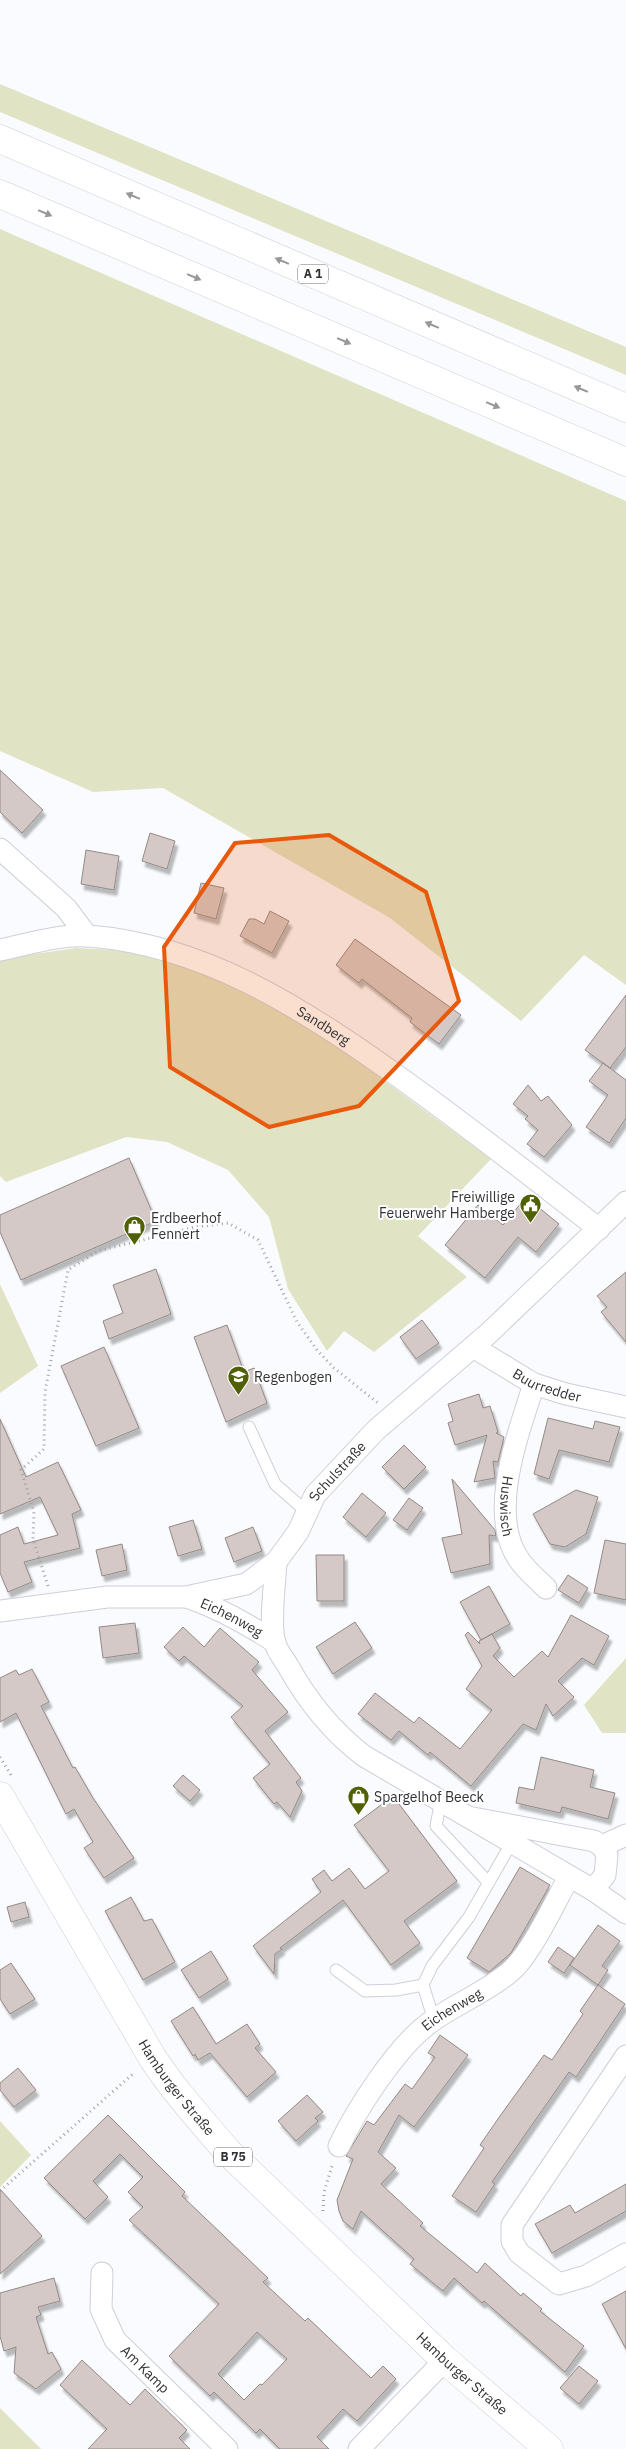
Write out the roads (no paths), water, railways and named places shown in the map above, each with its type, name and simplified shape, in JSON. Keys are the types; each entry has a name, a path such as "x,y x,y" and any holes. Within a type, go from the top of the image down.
{"main road":[{"name":"A 1","path":"0,139 626,408"},
{"path":"0,194 626,462"},
{"name":"Hamburger Straße","path":"7,1789 166,2078 227,2151 445,2360 549,2449"}],"street":[{"path":"0,849 66,908 87,936"},
{"name":"Sandberg","path":"0,950 61,937 87,936 131,941 173,951 250,983 298,1008 458,1118 599,1229"},
{"name":"Schulstraße","path":"0,1611 107,1597 186,1596 246,1584 276,1562 298,1532 315,1495 392,1415 473,1347 626,1202"},
{"name":"Buurredder","path":"473,1347 534,1384 566,1394 626,1407"},
{"name":"Huswisch","path":"534,1384 511,1460 505,1509 507,1531 519,1560 546,1588"},
{"name":"Eichenweg","path":"276,1562 273,1609 275,1642 300,1687 320,1716 340,1738 364,1756 473,1818 626,1912"},
{"name":"Eichenweg","path":"186,1596 213,1606 275,1642"},
{"name":"Eichenweg","path":"473,1818 594,1840 602,1846"},
{"path":"593,1890 605,1875 607,1855 602,1846 626,1835"},
{"name":"Eichenweg","path":"339,2146 354,2115 398,2054 427,2024 486,1990 513,1970 535,1937 569,1877"},
{"path":"626,2056 512,2225 512,2241 519,2253 559,2284 586,2276 626,2254"},
{"name":"Am Kamp","path":"102,2273 100,2309 115,2340 226,2449"},
{"path":"359,2449 445,2360"}],"lane":[{"path":"249,1427 275,1484 308,1512"},
{"path":"441,1800 436,1826 488,1882"},
{"path":"434,2020 423,1985 432,1966 469,1917 512,1842"},
{"path":"336,1970 365,1991 396,1990 423,1985"}],"place":[{"name":"Freiwillige Feuerwehr Hamberge","path":"531,1224"},
{"name":"Erdbeerhof Fennert","path":"135,1245"},
{"name":"Regenbogen","path":"238,1396"},
{"name":"Spargelhof Beeck","path":"358,1816"}]}
